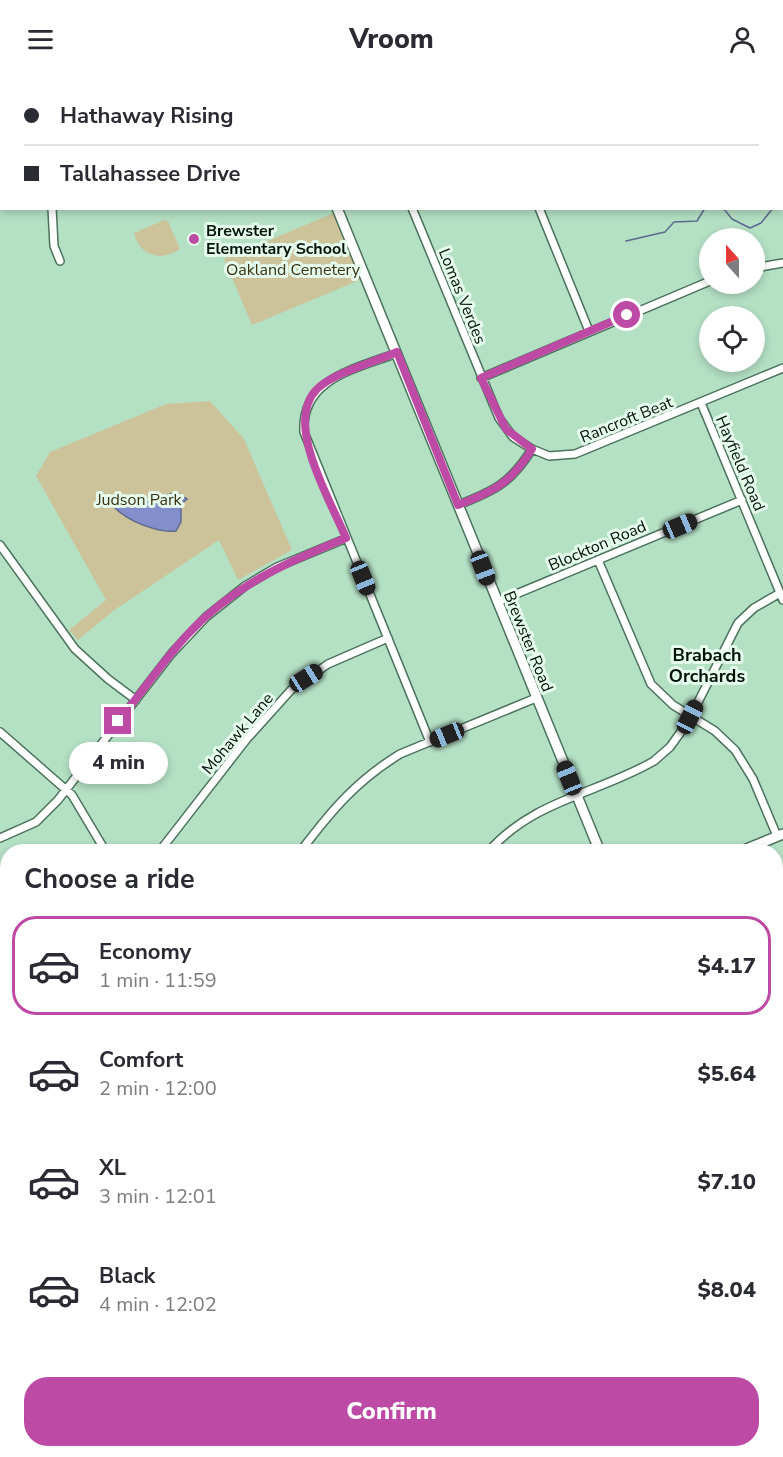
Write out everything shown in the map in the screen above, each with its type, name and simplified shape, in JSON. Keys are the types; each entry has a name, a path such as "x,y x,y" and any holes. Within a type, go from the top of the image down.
{"street":[{"path":"52,210 54,246 60,261"},
{"name":"Brewster Road","path":"338,210 597,844"},
{"name":"Lomas Verdes","path":"413,210 481,378 506,429 532,449"},
{"path":"540,210 589,331"},
{"path":"765,266 783,263"},
{"path":"481,378 699,286"},
{"path":"397,352 318,388 304,413 305,439 430,742"},
{"name":"Rancroft Beat","path":"532,449 549,456 575,454 783,368"},
{"name":"Hayfield Road","path":"701,403 782,596"},
{"path":"458,505 504,484 521,467 532,449"},
{"name":"Blockton Road","path":"497,602 742,500"},
{"path":"0,838 36,822 67,790 188,634 227,600 277,567 346,538"},
{"path":"0,545 75,649 108,679 136,700"},
{"path":"598,560 651,684 661,695 690,717 716,731 744,762 780,835 759,844"},
{"path":"496,844 522,820 654,761 678,737 738,623 754,608 782,596"},
{"name":"Mohawk Lane","path":"165,844 246,740 291,690 328,664 388,638"},
{"path":"306,844 334,808 361,781 400,754 536,698"},
{"path":"0,732 67,790 90,821 102,844"}],"green space":[{"name":"Oakland Cemetery","path":"334,213 362,279 252,325 224,259"},
{"path":"164,220 168,221 180,249 159,256 146,252 134,233"},
{"name":"Judson Park","path":"210,401 244,439 292,550 238,580 219,540 113,611 78,640 69,630 106,600 36,476 50,452 166,404"}],"water":[{"path":"176,492 187,499 181,504 181,522 176,531 160,530 143,525 115,508 124,498 147,502"}],"waterway":[{"path":"626,241 665,232 674,222 697,221 704,210"},
{"path":"725,210 732,219 750,228 761,223 771,210"}],"place":[{"name":"Brewster Elementary School","path":"194,239"}],"district":[{"name":"Brabach Orchards","path":"707,665"}],"route":[{"path":"118,721 188,634 227,600 277,567 346,538 305,439 304,413 318,388 329,381 397,352 458,505 504,484 521,467 532,449 520,443 506,429 481,378 627,315"}]}
